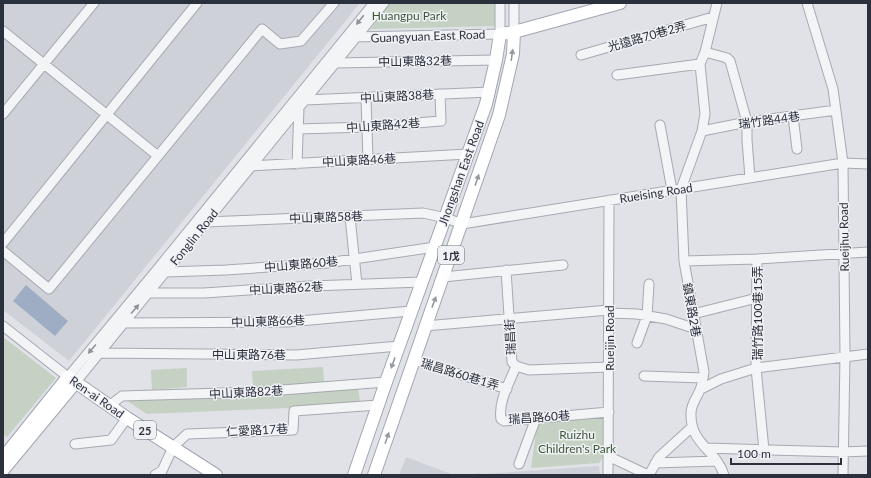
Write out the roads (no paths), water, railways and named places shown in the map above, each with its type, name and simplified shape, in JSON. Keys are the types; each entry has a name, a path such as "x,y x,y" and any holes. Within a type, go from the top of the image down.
{"main road":[{"path":"500,34 514,32 620,3"},
{"name":"Jhongshan East Road","path":"374,475 499,115 512,54 514,32"},
{"name":"Jhongshan East Road","path":"354,475 490,92 500,34"},
{"name":"Ren-ai Road","path":"71,380 216,475"},
{"name":"Fonglin Road","path":"3,458 71,380"},
{"name":"Fonglin Road","path":"3,470 71,380"}],"street":[{"path":"3,114 94,3"},
{"path":"3,243 197,3"},
{"path":"3,251 49,289 262,29 280,44 301,41 334,3"},
{"name":"Fonglin Road","path":"71,380 99,353 302,104 335,62 374,3"},
{"name":"Fonglin Road","path":"71,380 160,266 351,37 384,3"},
{"name":"Jhongshan East Road","path":"500,3 500,34"},
{"path":"676,189 702,131 705,114 700,64 705,52 717,3"},
{"name":"Rueijhu Road","path":"807,3 833,89 843,163 845,356 843,475"},
{"name":"Jhongshan East Road","path":"514,32 516,5"},
{"name":"光遠路70巷2弄","path":"581,55 714,17"},
{"path":"3,30 158,156"},
{"name":"Guangyuan East Road","path":"351,37 500,34"},
{"path":"705,52 727,58 730,61 747,122 750,178"},
{"name":"中山東路32巷","path":"335,62 496,60"},
{"path":"617,75 700,64"},
{"name":"中山東路38巷","path":"302,104 366,98 490,92"},
{"name":"中山東路42巷","path":"298,129 367,127 441,121 440,94"},
{"path":"366,98 368,160"},
{"path":"297,164 298,129 302,104"},
{"name":"瑞竹路44巷","path":"702,131 747,122 836,110"},
{"path":"793,116 797,149"},
{"path":"660,125 676,189"},
{"name":"中山東路46巷","path":"251,166 468,154"},
{"name":"Rueising Road","path":"446,218 462,224 843,163 868,164"},
{"name":"鎮東路2巷","path":"676,189 684,261 704,372 701,389 695,397 692,406 692,428"},
{"name":"Rueijin Road","path":"608,475 609,200"},
{"name":"中山東路58巷","path":"205,222 350,217 423,212 446,218"},
{"path":"350,217 356,284"},
{"name":"中山東路60巷","path":"165,272 226,270 328,263 435,247"},
{"path":"684,261 757,259 868,252"},
{"name":"瑞竹路100巷15弄","path":"757,259 756,368 764,450"},
{"path":"443,278 563,265"},
{"name":"瑞昌街","path":"506,270 512,362 516,366 530,370 609,367"},
{"name":"中山東路62巷","path":"149,293 204,293 356,284 422,282"},
{"path":"637,343 647,316 649,284"},
{"path":"693,314 757,298"},
{"name":"中山東路66巷","path":"123,323 288,322 412,311"},
{"path":"425,326 609,311 666,318 696,329"},
{"name":"Ren-ai Road","path":"3,326 71,380"},
{"name":"中山東路76巷","path":"99,353 296,355 399,346"},
{"path":"701,389 721,379 756,368 868,354"},
{"name":"瑞昌路60巷1弄","path":"414,360 507,389"},
{"name":"瑞昌路60巷","path":"516,366 502,400 501,419 504,421 608,412"},
{"path":"644,376 703,378"},
{"name":"中山東路82巷","path":"109,406 122,396 256,392 386,382"},
{"name":"仁愛路17巷","path":"173,447 188,434 293,430 294,411 378,405"},
{"path":"75,444 111,440 127,418"},
{"path":"519,464 536,418"},
{"path":"608,456 648,475 660,457 692,428 696,437 717,461 724,475"},
{"path":"155,475 162,471 173,447"},
{"path":"706,448 843,452 868,451"},
{"path":"655,463 717,461"}],"water":[{"path":"26,285 68,321 55,336 13,301"}],"park label":[{"name":"Huangpu Park","path":"409,15"},
{"name":"Ruizhu Children's Park","path":"577,441"}]}
